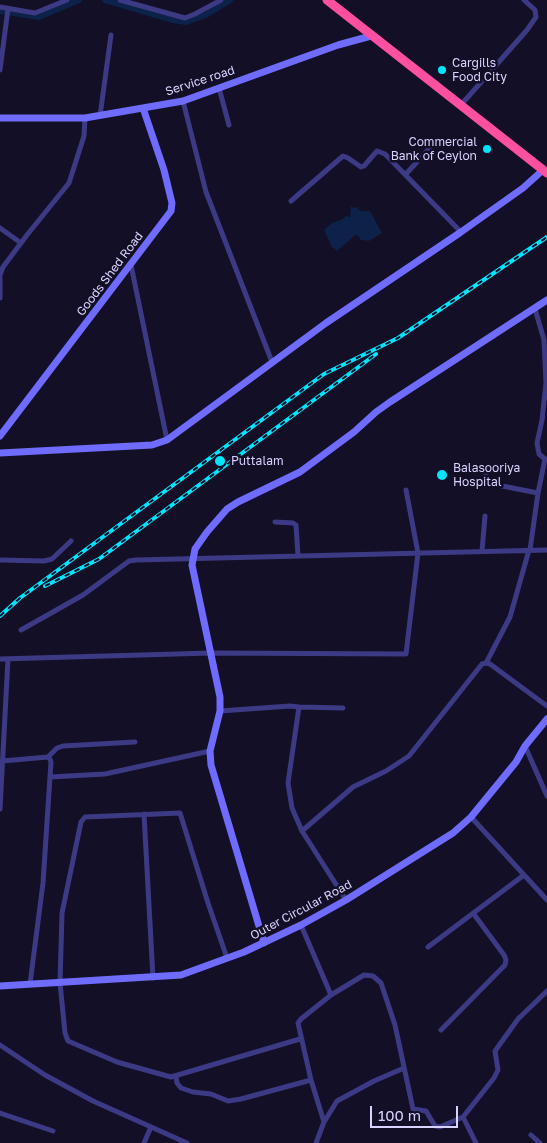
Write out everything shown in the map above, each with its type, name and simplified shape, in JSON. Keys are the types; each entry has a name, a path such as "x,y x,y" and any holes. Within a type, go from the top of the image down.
{"highway":[{"path":"327,0 460,106 546,169"}],"street":[{"path":"0,7 35,13 67,0"},
{"path":"120,0 185,18 221,0"},
{"path":"460,106 536,18 535,10 524,0"},
{"path":"0,70 8,9"},
{"path":"100,116 111,35"},
{"name":"Service road","path":"0,118 85,118 183,101 338,45 371,36"},
{"path":"219,88 229,125"},
{"path":"183,101 206,192 272,362"},
{"name":"Goods Shed Road","path":"0,436 166,220 170,211 172,203 164,170 143,108"},
{"path":"0,298 0,277 3,267 69,183 84,136 85,118"},
{"path":"406,174 437,140"},
{"path":"291,201 343,156 361,167 377,151 385,154 406,174 462,232"},
{"path":"0,453 152,445 167,440 326,323 462,232 546,169"},
{"path":"0,228 21,242"},
{"path":"131,265 167,440"},
{"path":"264,943 211,765 210,751 220,711 220,697 192,565 195,549 207,532 227,510 238,502 300,472 354,432 390,402 547,300"},
{"path":"302,831 353,787 386,771 409,756 482,664 486,662 510,617 530,550 538,493 546,459 538,454 537,443 542,420 546,382 544,340 536,308"},
{"path":"486,474 484,479 487,482 538,493"},
{"path":"0,659 212,654 406,654 418,553 406,490"},
{"path":"482,551 485,516"},
{"path":"275,522 296,525 298,555"},
{"path":"0,560 44,561 52,559 70,541"},
{"path":"21,630 83,595 129,561 298,555 547,550"},
{"path":"0,809 8,659"},
{"path":"486,662 547,706"},
{"path":"0,679 7,672"},
{"path":"220,711 290,706 343,708"},
{"path":"299,707 288,783 292,808 302,831 346,900"},
{"name":"Outer Circular Road","path":"0,986 181,975 264,943 301,925 346,900 453,833 471,817 516,762 525,746 547,719"},
{"path":"2,761 48,757 57,748 63,746 135,742"},
{"path":"525,746 547,796"},
{"path":"50,777 105,774 210,751"},
{"path":"30,984 43,883 51,762 48,757"},
{"path":"541,781 547,779"},
{"path":"144,814 153,978"},
{"path":"227,958 180,814 85,816 82,819 62,913 60,983 65,1033 68,1041 117,1062 171,1077 300,1039"},
{"path":"471,817 547,900"},
{"path":"428,947 524,875"},
{"path":"441,1030 505,965 504,955 473,913"},
{"path":"301,925 331,995"},
{"path":"324,1122 300,1039 298,1023 300,1019 331,995 364,975 369,974 378,978 381,983 395,1025 413,1109 426,1111 435,1126 440,1126 462,1116 494,1078 498,1070 495,1051 518,1019 547,991"},
{"path":"0,1045 45,1075 93,1101 187,1143"},
{"path":"316,1143 324,1122 337,1101 374,1081 404,1068"},
{"path":"176,1076 177,1083 181,1088 193,1092 211,1094 228,1101 311,1080"},
{"path":"0,1113 53,1131"},
{"path":"462,1116 476,1143"},
{"path":"144,1143 151,1127"},
{"path":"531,1135 540,1143"}],"water":[{"path":"351,206 357,207 360,211 370,211 382,233 369,241 361,240 357,235 354,236 337,251 332,247 324,230 332,223 346,216 350,217"}],"waterway":[{"path":"0,11 39,17 79,0"},
{"path":"105,0 186,22 206,15 230,0"}],"railway":[{"path":"0,616 20,598 324,374 398,338 547,237"},
{"path":"45,586 99,559 376,354"}],"place":[{"name":"Cargills Food City","path":"442,70"},
{"name":"Commercial Bank of Ceylon","path":"487,149"},
{"name":"Puttalam","path":"220,461"},
{"name":"Balasooriya Hospital","path":"442,475"}]}
